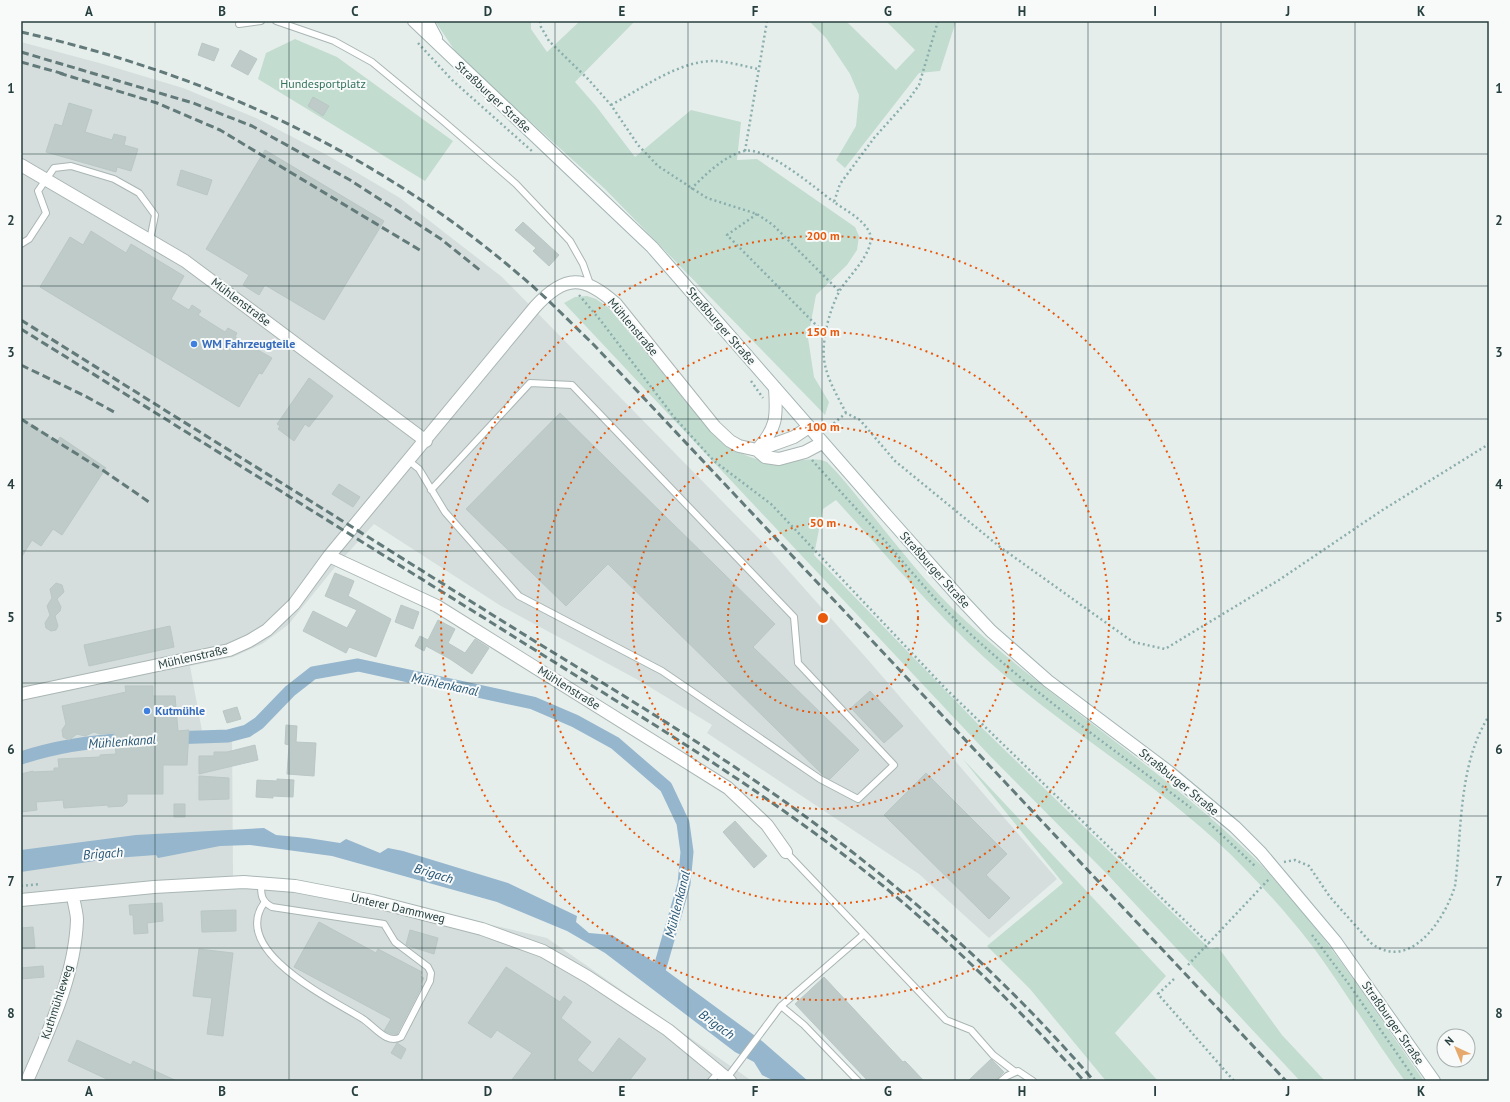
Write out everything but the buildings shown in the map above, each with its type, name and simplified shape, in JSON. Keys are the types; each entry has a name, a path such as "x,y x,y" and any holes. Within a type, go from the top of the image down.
{"street":[{"name":"Straßburger Straße","path":"414,21 652,247 820,440 991,631 1048,681 1175,777 1235,827 1277,870 1335,941 1434,1081"},
{"name":"Straßburger Straße","path":"427,21 441,48"},
{"name":"Mühlenstraße","path":"21,166 185,261 426,441"},
{"name":"Mühlenstraße","path":"21,694 229,650 249,641 267,630 294,604 329,556 426,441 535,307 552,289 568,282 590,284 601,290 616,304 715,427 730,441 739,446 757,450 765,457 779,459 806,452 820,440"},
{"path":"757,450 770,437 777,415 776,388"},
{"path":"757,450 794,437 809,427"},
{"name":"Mühlenstraße","path":"329,556 437,606 728,788 767,825 786,852"},
{"name":"Unterer Dammweg","path":"21,900 154,887 244,882 295,886 373,901 482,929 543,951 609,990 668,1030 727,1075"},
{"name":"Kuthmühleweg","path":"28,1081 51,1027 65,985 77,919 73,896"}],"lane":[{"path":"239,24 262,21"},
{"path":"276,21 334,41 372,62 436,115 516,184 570,241 583,264 590,284"},
{"path":"21,244 29,239 46,212 38,191 45,180 54,168 71,166 114,179 139,193 155,214 150,240"},
{"path":"409,461 419,469 431,490 445,512 519,596 662,671 820,779 858,800 894,765 798,663 794,617 572,385 530,383 431,490"},
{"path":"786,852 863,935 946,1020 971,1030 994,1055 1014,1071 1018,1071 1033,1081"},
{"path":"261,884 261,896 264,903 272,907 384,924 395,942 423,962 430,973 430,982 401,1037 396,1040 391,1040 381,1034 368,1022 285,970 261,942 257,920 258,911 264,903"},
{"path":"711,1081 727,1075 781,1006 863,935"},
{"path":"781,1006 804,1025 858,1081"},
{"path":"1001,1081 1014,1071"}],"path":[{"path":"540,21 540,27 550,41 588,79 611,105 638,145 658,166 707,198 757,214 773,225 839,292"},
{"path":"744,151 767,21"},
{"path":"834,202 840,184 874,138 909,99 919,85 938,21"},
{"path":"417,42 452,80 533,153"},
{"path":"611,105 684,66 701,62 716,61 758,69"},
{"path":"691,188 718,165 744,151 756,151 772,157 863,223 870,234 869,246 863,260 839,292 825,333 825,368 846,413 860,420 895,461 1000,547 1133,642 1165,649 1279,580 1381,511 1489,444"},
{"path":"757,214 727,235 825,333"},
{"path":"568,282 601,321 674,416 714,461 771,504 945,688 1209,944"},
{"path":"748,376 765,400"},
{"path":"820,440 846,413"},
{"path":"809,457 878,533 925,589 964,628 1005,664 1194,811"},
{"path":"1188,965 1268,881 1284,862 1295,860 1309,866 1330,897 1379,949 1396,952 1405,951 1416,945 1429,933 1452,897 1455,886 1467,772 1472,751 1489,716"},
{"path":"1206,820 1256,868"},
{"path":"1264,877 1273,887"},
{"path":"1311,933 1348,983 1416,1081"},
{"path":"1174,979 1158,994 1234,1081"}],"shaded area":[{"path":"21,42 103,64 183,88 256,118 327,155 400,198 502,277 771,551 869,661 1057,879 989,938 919,874 707,733 712,725 640,681 501,606 374,524 335,567 288,625 262,644 233,657 190,666 202,731 232,732 233,877 301,880 547,938 752,1081 21,1081"}],"green space":[{"path":"435,21 531,21 531,29 547,52 580,21 635,21 575,82 596,106 635,157 691,110 741,122 737,160 757,159 855,227 859,236 857,250 847,265 816,295 808,338 814,377 829,402 825,415 605,189 473,70 455,51"},
{"path":"809,21 846,21 896,70 915,50 886,21 956,21 940,71 919,73 845,168 836,160 856,126 859,95 850,74 826,38"},
{"name":"Hundesportplatz","path":"295,39 337,57 453,141 425,181 258,79 266,53"},
{"path":"587,296 596,299 609,308 709,429 728,445 747,456 768,461 780,462 815,459 827,462 926,581 967,622 1037,681 1181,793 1250,854 1298,906 1320,934 1363,992 1424,1081 1405,1081 1308,940 1268,893 1217,841 1152,788 1018,686 986,659 928,601 836,500 823,509 814,555 978,724 1210,949 1218,947 1282,1035 1325,1081 1300,1081 1108,875 990,756 564,303 575,297"},
{"path":"962,758 1166,976 1115,1033 1158,1081 1106,1081 1030,989 987,946 1063,883"}],"water":[{"name":"Brigach","path":"264,828 276,835 340,843 346,839 380,853 388,848 403,851 508,883 577,916 576,922 589,933 612,935 660,966 762,1041 808,1081 774,1081 762,1075 754,1062 735,1052 605,953 567,931 497,902 332,856 250,845 220,846 158,858 156,855 115,858 21,872 21,850 136,835"}],"waterway":[{"name":"Mühlenkanal","path":"171,738 228,736 247,731 259,723 290,691 313,673 358,665 533,703 575,721 615,743 666,787 683,823 687,852 684,884 656,981"},
{"name":"Mühlenkanal","path":"21,758 48,750 75,745 131,739"}],"railway":[{"path":"21,32 90,49 157,70 223,95 287,123 349,156 409,192 466,232 522,277 594,345 1286,1081"},
{"path":"21,52 193,103 252,126 350,180 441,239 481,271"},
{"path":"21,62 64,74"},
{"path":"59,73 157,103 220,130 423,252"},
{"path":"21,320 654,715 769,790 845,846 921,908 958,941 1028,1009 1062,1044 1094,1081"},
{"path":"21,329 711,761 798,821 873,878 937,932 1027,1020 1084,1081"},
{"path":"21,365 116,413"},
{"path":"21,419 104,471 149,502"}],"place":[{"name":"WM Fahrzeugteile","path":"194,344"},
{"name":"Kutmühle","path":"147,711"}]}
